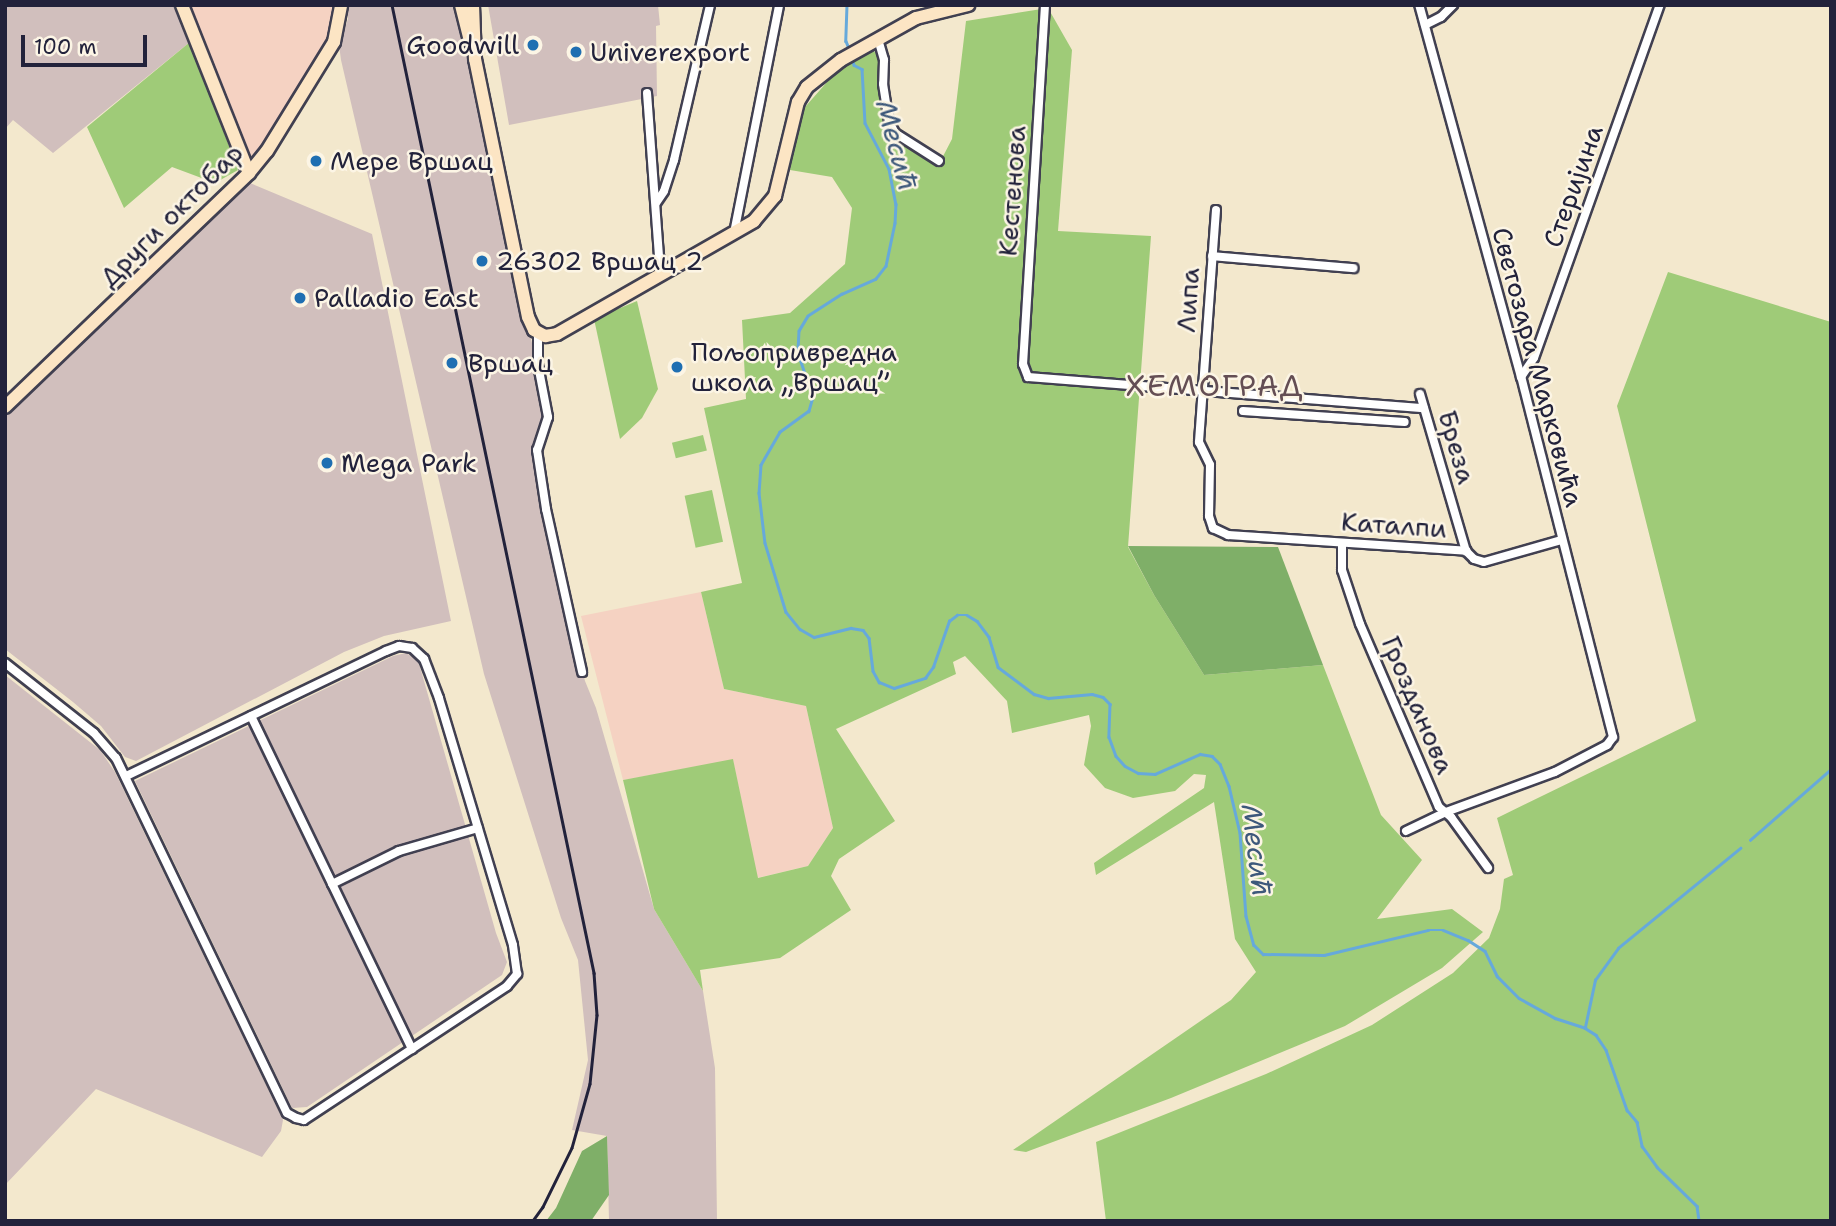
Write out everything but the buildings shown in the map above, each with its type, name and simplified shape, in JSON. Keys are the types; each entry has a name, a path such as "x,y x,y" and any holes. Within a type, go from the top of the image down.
{"street":[{"path":"182,5 249,173"},
{"name":"Други октобар","path":"5,407 249,173 267,151 334,42 341,5"},
{"path":"656,203 664,191 674,160 710,5"},
{"path":"734,233 779,5"},
{"path":"538,335 557,334 754,221 768,208 781,177 798,102 807,87 841,60 924,14 968,5"},
{"name":"Кестенова","path":"1045,5 1023,364 1028,377 1203,392"},
{"name":"Светозара Марковића","path":"1419,5 1521,377 1613,733 1612,740 1555,772 1446,812"},
{"path":"1425,25 1441,18 1453,5"},
{"name":"Стеријина","path":"1521,377 1528,371 1534,358 1660,5"},
{"path":"465,6 474,27 475,59"},
{"path":"465,6 528,317 538,335 537,357 548,417 537,450 546,509 582,672"},
{"path":"878,39 884,60 883,84 889,122 895,133 939,161"},
{"path":"646,93 659,256 664,271"},
{"name":"Липа","path":"1216,210 1199,446 1210,465 1209,516 1217,531"},
{"path":"1212,256 1353,268"},
{"path":"1203,392 1424,408"},
{"name":"Бреза","path":"1420,394 1466,551"},
{"path":"1352,418 1353,403"},
{"path":"1242,411 1405,422"},
{"name":"Каталпи","path":"1217,531 1228,535 1466,551 1479,561 1493,561 1561,540"},
{"name":"Грозданова","path":"1342,543 1342,569 1360,624 1439,807 1446,812 1488,868"},
{"path":"5,663 94,733 116,758 287,1113 304,1120 507,986 517,974 517,960 424,659 412,648 399,646 386,651 125,776"},
{"path":"251,716 412,1049"},
{"path":"1406,831 1446,812"},
{"path":"332,884 399,851 478,828"}],"shaded area":[{"path":"5,5 176,5 190,42 53,153 13,120 5,129"},
{"path":"185,5 336,5 337,17 328,40 250,170"},
{"path":"347,5 459,5 514,270 532,343 545,422 536,470 558,575 585,681 596,708 654,909 703,991 715,1068 717,1221 609,1221 607,1136 572,1130 588,1060 578,960 561,918 484,674 341,60 339,45 348,19"},
{"path":"488,5 658,5 660,25 656,26 657,96 509,125"},
{"path":"250,183 372,234 451,621 384,636 344,652 136,761 125,757 101,726 5,649 5,415"},
{"path":"701,592 724,689 806,706 833,828 808,866 757,878 733,760 623,780 581,616"},
{"path":"406,653 418,660 496,933 507,962 502,975 307,1107 292,1108 135,781 393,656"},
{"path":"5,675 100,750 115,772 283,1120 281,1131 262,1157 96,1089 5,1185"}],"green space":[{"path":"1048,8 1072,50 1058,231 1151,236 1128,547 1154,595 1204,675 1323,665 1381,815 1422,860 1377,919 1452,909 1483,932 1442,968 1345,1026 1171,1098 1026,1152 1013,1150 1231,1000 1256,972 1235,939 1214,802 1096,875 1094,863 1204,788 1206,775 1194,774 1175,791 1133,798 1105,788 1084,765 1091,726 1089,715 1012,733 1007,701 965,656 953,662 956,674 836,729 895,821 839,859 831,876 851,910 780,958 700,970 703,991 654,909 623,780 733,759 758,878 808,866 833,828 806,706 724,689 701,592 742,583 704,408 746,399 742,320 790,313 845,264 852,208 832,177 790,170 798,115 835,73 873,50 880,58 879,83 889,134 938,166 952,139 966,21"},
{"path":"190,42 238,170 215,183 172,167 124,208 87,127"},
{"path":"1668,272 1831,322 1831,1221 1106,1221 1096,1142 1266,1074 1372,1025 1453,973 1489,938 1500,909 1504,879 1513,875 1497,818 1696,721 1617,406"},
{"path":"637,301 658,389 642,418 620,439 594,319"},
{"path":"703,435 707,451 676,458 672,443"},
{"path":"712,490 723,542 696,548 685,496"},
{"path":"1128,546 1278,547 1323,665 1204,675 1154,595"},
{"path":"607,1136 609,1195 591,1221 546,1221 556,1208 582,1151"}],"waterway":[{"name":"Месић","path":"847,5 846,41 850,51"},
{"name":"Месић","path":"852,58 854,65 862,69 865,123 889,169 896,204 895,223 886,266 876,279 842,294 808,316 799,331 798,353 813,397 809,411 780,432 761,465 759,493 765,543 786,612 800,629 814,637 851,628 863,630 869,638 873,671 879,682 894,688 925,678 933,667 949,621 957,615 967,615 977,621 989,637 998,667 1034,694 1048,698 1092,694 1103,697 1110,704 1109,737 1116,756 1125,766 1138,773 1155,774 1200,754 1212,756 1220,764 1229,786 1240,833 1246,916 1254,945 1263,954 1324,955 1428,930 1443,930 1468,940 1485,951 1497,976 1519,998 1555,1018 1585,1028 1596,1035 1606,1050 1627,1110 1637,1122 1642,1146 1657,1167 1697,1206 1699,1221"},
{"path":"1750,840 1831,769"},
{"path":"1585,1027 1595,980 1618,948 1740,848"}],"railway":[{"path":"392,5 594,973 597,1015 590,1084 572,1148 543,1207 533,1221"}],"place":[{"name":"Goodwill","path":"533,45"},
{"name":"Univerexport","path":"576,52"},
{"name":"Мере Вршац","path":"316,161"},
{"name":"26302 Вршац 2","path":"482,261"},
{"name":"Palladio East","path":"300,298"},
{"name":"Вршац","path":"452,363"},
{"name":"Пољопривредна школа „Вршац”","path":"677,367"},
{"name":"Mega Park","path":"327,463"}],"district":[{"name":"ХЕМОГРАД","path":"1215,386"}]}
